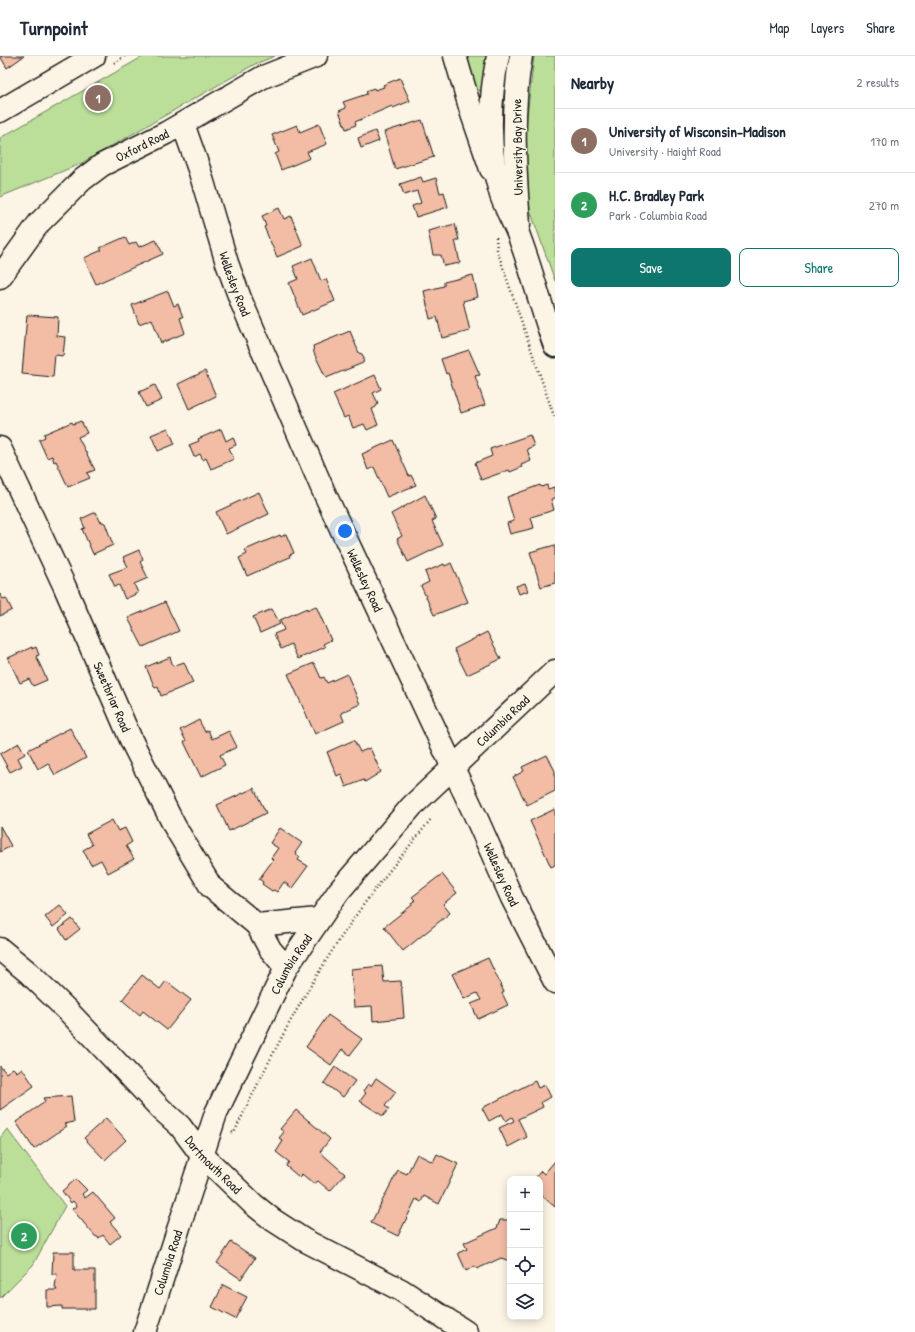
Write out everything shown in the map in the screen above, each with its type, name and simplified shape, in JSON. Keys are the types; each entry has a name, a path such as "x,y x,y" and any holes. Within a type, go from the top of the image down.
{"street":[{"path":"0,111 94,56"},
{"name":"Oxford Road","path":"0,277 39,223 82,180 102,165 183,124 263,77 316,56"},
{"name":"University Bay Drive","path":"454,56 476,129 509,217 520,238 555,346"},
{"name":"University Bay Drive","path":"498,56 493,85 492,140 498,187"},
{"name":"University Bay Drive","path":"520,238 515,116 516,88 521,56"},
{"name":"Wellesley Road","path":"183,124 200,172 226,263 241,301 323,490 512,898 555,982"},
{"name":"Sweetbriar Road","path":"0,448 64,585 132,742 175,826 211,887 257,925 270,949 286,968"},
{"name":"Columbia Road","path":"145,1332 213,1121 235,1071 286,968 318,919 339,891 412,806 453,769 555,671"},
{"path":"257,925 318,919"},
{"name":"Dartmouth Road","path":"0,949 30,973 156,1104 180,1126 203,1155 239,1192 273,1220 304,1240 402,1290 466,1332"}],"path":[{"path":"213,1121 234,1134 267,1063 296,1009 357,914 434,815"}],"green space":[{"path":"144,56 275,56 255,64 80,164 0,197 0,138"},
{"path":"463,56 491,56 485,90 474,91"},
{"path":"534,56 555,56 555,281 530,210 523,152"},
{"path":"7,1129 65,1206 33,1265 0,1298 0,1138"}],"building":[{"path":"0,56 24,56 7,68"},
{"path":"400,78 410,101 393,108 392,106 355,122 356,125 346,129 339,111 346,108 343,102 367,94 366,91 374,88 375,90 384,87 383,85"},
{"path":"422,120 434,157 395,169 384,132"},
{"path":"319,124 327,144 307,152 310,158 281,170 275,154 279,152 272,135 297,125 300,132"},
{"path":"375,131 379,141 361,148 358,138"},
{"path":"421,177 423,182 436,178 440,193 444,192 448,207 416,217 412,206 421,203 417,191 404,195 400,184"},
{"path":"279,208 284,219 291,216 303,246 277,257 264,227 266,226 262,216"},
{"path":"455,224 459,240 455,240 460,263 444,266 441,255 433,255 428,231"},
{"path":"125,237 129,245 136,242 139,247 156,240 163,254 96,284 84,258 102,250 100,248"},
{"path":"312,258 321,281 326,279 335,301 302,315 289,283 298,279 293,266"},
{"path":"473,275 478,297 463,301 470,331 442,338 437,317 430,319 424,291 444,286 444,282"},
{"path":"168,291 174,306 178,304 183,317 180,318 185,333 161,343 152,319 139,324 132,305"},
{"path":"27,315 58,317 57,336 65,337 63,356 55,355 53,377 22,374"},
{"path":"350,331 359,353 362,354 364,358 363,363 326,378 314,353 313,346"},
{"path":"469,350 480,375 475,376 485,405 461,413 448,373 446,374 441,359"},
{"path":"205,371 216,396 189,409 178,384"},
{"path":"375,375 381,389 373,393 378,403 376,407 372,409 378,425 367,430 364,424 353,428 348,416 344,418 333,394"},
{"path":"155,385 162,400 146,407 139,392"},
{"path":"81,421 87,433 78,437 95,470 87,473 90,478 68,487 56,461 54,462 52,456 47,458 39,440 45,437 44,434 72,422 73,424"},
{"path":"168,428 175,444 158,451 151,435"},
{"path":"221,429 226,441 233,437 236,445 229,448 234,459 211,469 206,458 203,460 200,454 194,457 189,445 199,441 198,439"},
{"path":"530,435 534,446 527,449 531,461 510,472 509,470 481,480 475,463 492,456 490,449"},
{"path":"393,440 409,476 411,475 416,485 387,497 374,467 368,470 362,454"},
{"path":"540,485 541,487 547,485 548,489 554,487 555,498 551,499 554,510 531,517 534,528 510,534 507,523 514,521 507,497"},
{"path":"259,492 269,514 226,534 216,512"},
{"path":"425,495 436,519 432,521 443,545 408,562 397,539 402,536 391,514"},
{"path":"96,512 100,521 105,523 113,545 93,554 82,529 85,528 81,519"},
{"path":"286,534 294,553 289,555 290,557 247,576 239,558 247,554 245,550 280,535 281,537"},
{"path":"555,545 555,583 541,587 530,552"},
{"path":"139,550 143,560 140,562 148,578 134,584 138,593 125,599 119,585 115,587 109,574 128,567 123,557"},
{"path":"451,563 468,602 434,615 421,586 429,582 425,572 444,564 445,566"},
{"path":"525,583 528,591 519,594 516,586"},
{"path":"0,594 3,599 6,598 12,610 0,616"},
{"path":"165,602 179,631 143,647 128,618"},
{"path":"316,606 331,640 323,644 325,647 298,659 291,644 281,649 274,634 284,630 280,620 307,608 307,610"},
{"path":"272,609 280,624 260,633 253,617"},
{"path":"487,632 501,659 467,675 454,649"},
{"path":"32,647 32,649 36,647 39,655 36,656 47,680 33,686 29,679 20,683 8,658"},
{"path":"170,657 173,666 184,662 193,683 161,696 158,687 155,688 146,667"},
{"path":"314,663 321,678 324,677 327,683 347,674 360,704 341,713 344,721 315,734 288,674"},
{"path":"199,720 205,732 208,730 212,739 229,731 237,747 220,755 225,765 201,777 184,742 186,741 180,730"},
{"path":"70,728 86,758 55,775 48,763 38,769 28,750"},
{"path":"354,740 360,752 370,748 381,772 365,782 364,780 346,787 341,774 337,776 327,752"},
{"path":"19,743 25,754 18,758 22,766 10,772 0,754"},
{"path":"547,755 555,771 555,791 527,805 513,777 524,771 522,767"},
{"path":"254,788 266,813 229,831 217,805"},
{"path":"555,809 555,865 551,867 530,821"},
{"path":"112,820 118,831 125,828 132,842 126,846 134,859 108,873 101,860 91,865 83,850 92,845 86,834"},
{"path":"0,826 11,846 0,852"},
{"path":"280,828 302,843 295,853 300,857 298,860 308,866 292,888 284,882 277,892 274,890 272,891 262,884 263,882 259,879 273,860 271,858 278,848 270,843"},
{"path":"442,874 457,893 443,904 450,913 403,951 384,927 412,905 411,903 415,900 412,897"},
{"path":"60,905 68,915 53,927 45,917"},
{"path":"72,919 80,929 66,940 59,929"},
{"path":"488,958 504,992 502,993 508,1005 478,1019 471,1004 481,1000 477,993 464,999 452,974"},
{"path":"382,966 384,982 401,981 404,1018 373,1021 372,1006 354,1007 351,969"},
{"path":"142,975 160,989 166,981 191,1000 167,1030 143,1011 140,1015 122,1000"},
{"path":"328,1015 362,1039 350,1055 342,1049 331,1065 306,1047"},
{"path":"0,1066 6,1073 13,1068 17,1072 22,1068 34,1086 0,1110"},
{"path":"335,1067 355,1081 343,1097 324,1083"},
{"path":"376,1078 396,1092 385,1106 389,1109 383,1116 360,1101 366,1093 363,1091 368,1084 371,1086"},
{"path":"535,1081 538,1088 545,1085 551,1097 541,1102 543,1107 518,1119 527,1137 508,1147 499,1128 514,1121 512,1117 506,1121 502,1114 489,1121 482,1108"},
{"path":"71,1096 74,1122 65,1124 67,1126 34,1149 16,1122 45,1102 43,1098"},
{"path":"296,1110 330,1139 320,1152 345,1174 330,1191 318,1181 314,1184 302,1174 299,1177 286,1166 289,1162 276,1152 283,1141 279,1138 284,1132 280,1129"},
{"path":"106,1118 126,1140 105,1160 84,1138"},
{"path":"417,1154 433,1162 437,1154 458,1164 439,1204 424,1196 421,1202 416,1199 398,1236 371,1223 398,1170 407,1174"},
{"path":"555,1161 555,1207 543,1197 543,1176 537,1176 541,1171 544,1174"},
{"path":"76,1179 87,1190 82,1194 85,1198 93,1192 115,1218 110,1222 121,1235 110,1244 103,1235 99,1238 95,1236 72,1209 77,1206 73,1201 71,1203 62,1191"},
{"path":"500,1220 507,1220 507,1260 501,1258 477,1269 475,1266 466,1271 458,1253 467,1249 464,1243 497,1228"},
{"path":"231,1242 255,1258 241,1279 217,1263"},
{"path":"53,1252 74,1252 74,1270 95,1270 95,1309 62,1309 62,1306 47,1307 47,1290 57,1290 55,1287 57,1274 52,1274"},
{"path":"223,1285 247,1297 235,1319 212,1307"}],"place":[{"name":"University of Wisconsin-Madison","path":"98,98"},
{"name":"H.C. Bradley Park","path":"24,1236"}]}
